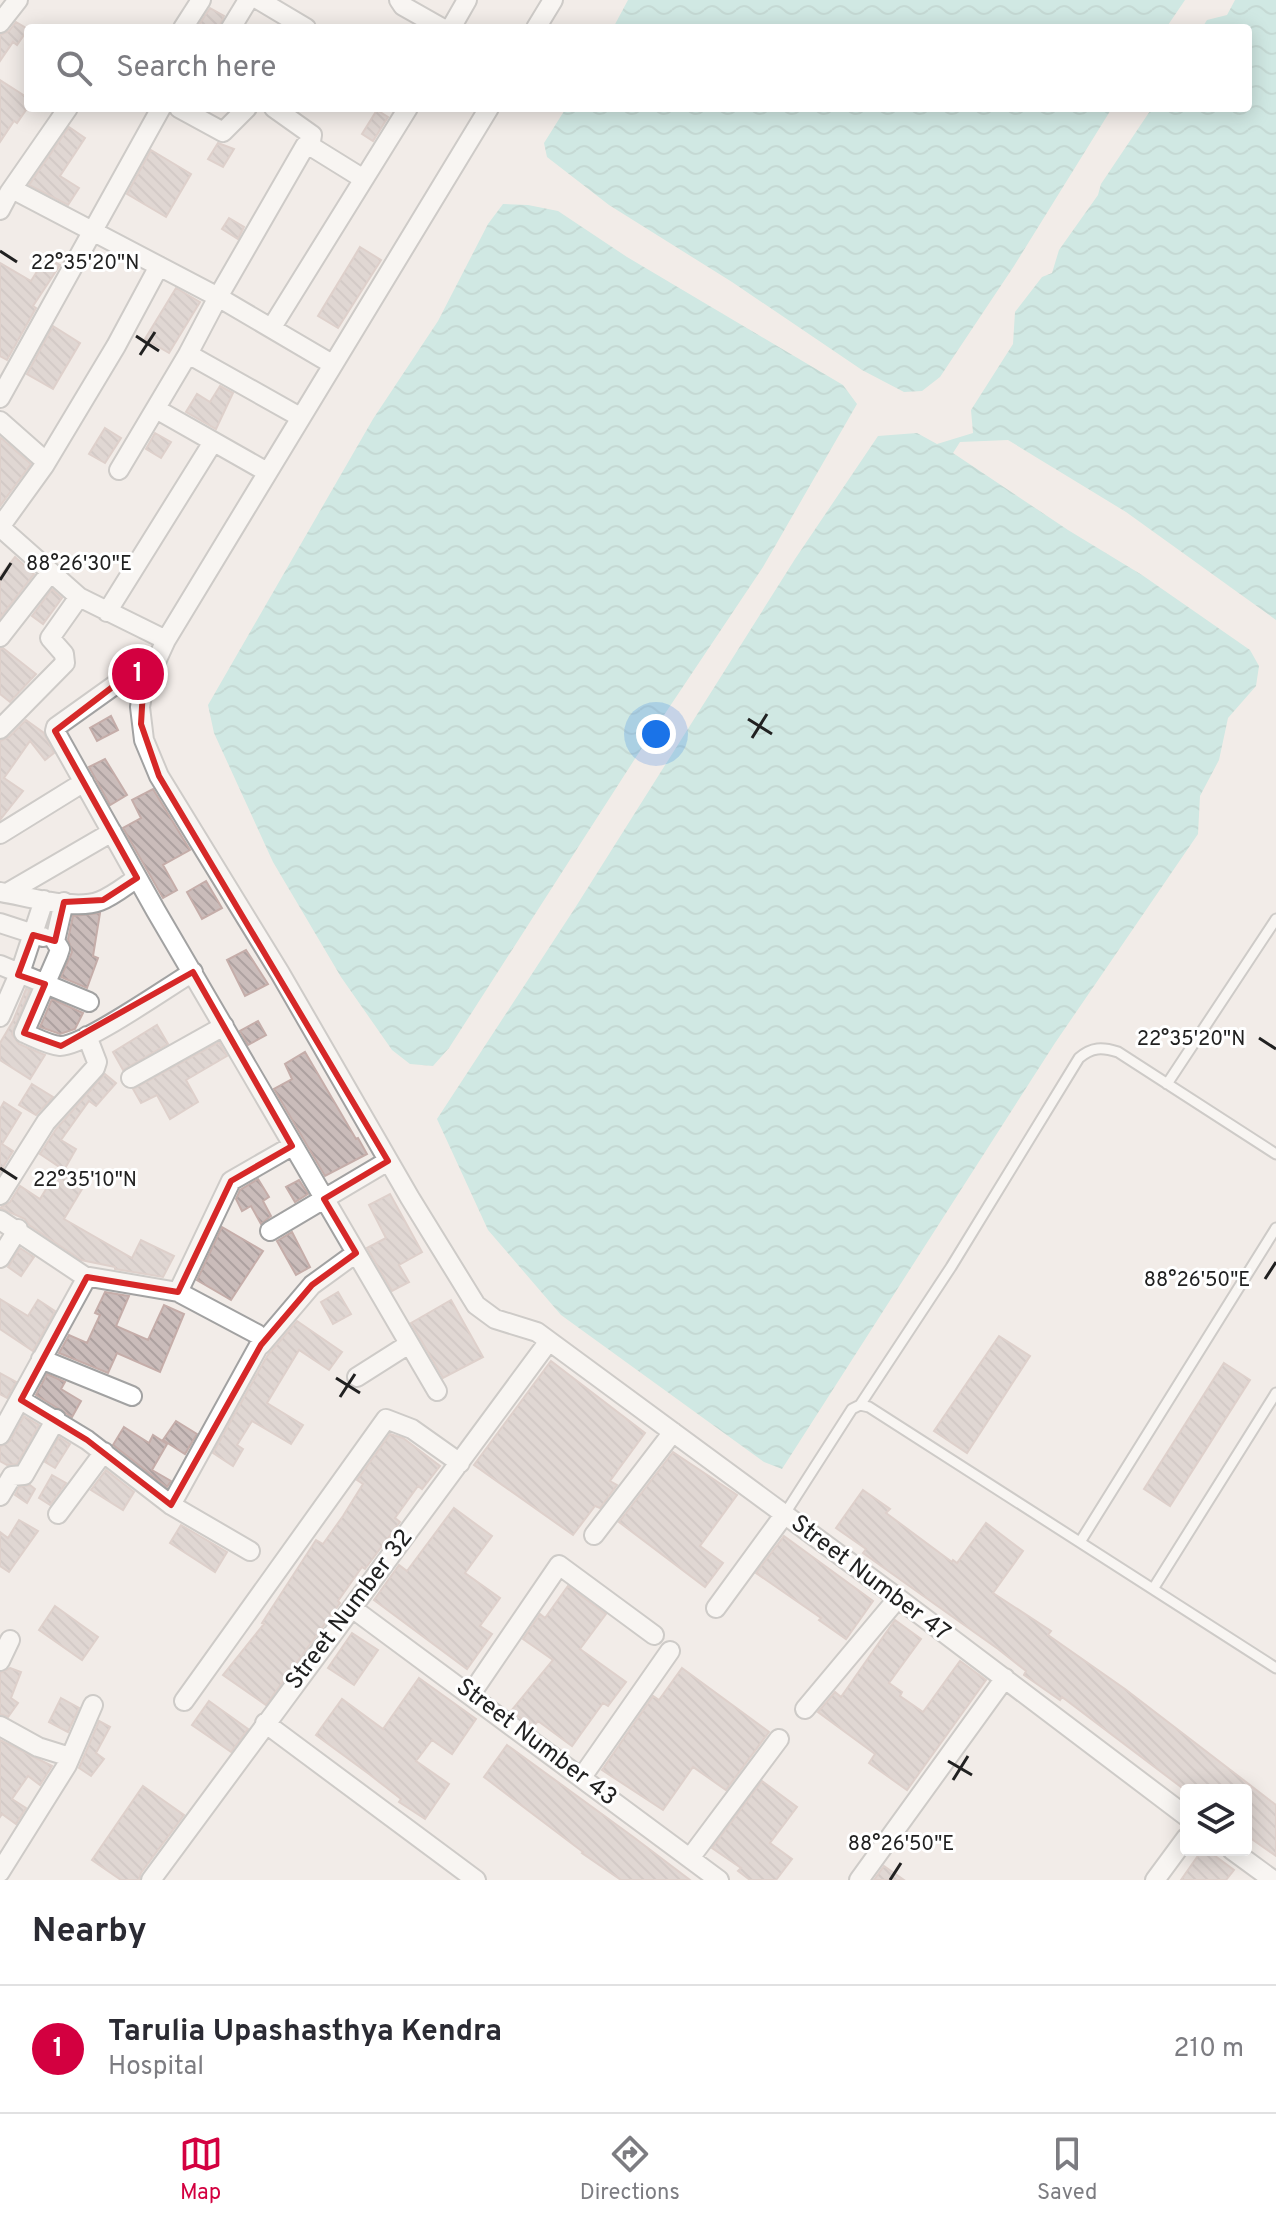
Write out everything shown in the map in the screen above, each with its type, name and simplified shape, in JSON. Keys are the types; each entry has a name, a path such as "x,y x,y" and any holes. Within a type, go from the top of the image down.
{"street":[{"path":"0,23 18,0"},
{"path":"186,24 201,0"},
{"path":"233,24 248,0"},
{"path":"259,0 299,24"},
{"path":"399,0 403,6 435,24"},
{"path":"453,24 467,0"},
{"path":"538,24 550,1"},
{"path":"4,202 65,112"},
{"path":"0,398 159,112"},
{"path":"188,112 223,132 243,112"},
{"path":"280,112 312,135 310,147"},
{"path":"272,327 405,112"},
{"path":"437,1391 292,1146 55,731 56,727 119,682 129,682 143,690 166,640 487,112"},
{"path":"119,470 188,354 302,149 310,147 362,178"},
{"path":"4,202 16,191 218,297 332,364"},
{"path":"159,266 116,346 44,466 0,527 79,597 166,640"},
{"path":"188,354 300,417"},
{"path":"156,409 267,472"},
{"path":"0,421 43,459 44,466"},
{"path":"107,612 213,442"},
{"path":"0,637 50,573"},
{"path":"0,729 65,663 64,654 50,638 51,633 79,597"},
{"name":"Street Number 47","path":"143,690 140,707 142,732 159,776 280,973 388,1161 476,1305 495,1319 527,1328 551,1343 898,1598 1180,1811"},
{"path":"0,834 84,782"},
{"path":"4,893 112,832"},
{"path":"4,893 44,900 94,903 137,878"},
{"path":"6,1023 18,975 44,900"},
{"path":"55,941 64,902"},
{"path":"0,923 55,941 60,949 24,1033 61,1046 87,1036 193,972"},
{"path":"0,965 89,1002"},
{"path":"131,1078 224,1026"},
{"path":"0,1195 49,1118 95,1068 97,1062 87,1036"},
{"path":"178,1292 231,1181 292,1146"},
{"path":"270,1231 388,1161"},
{"path":"0,1220 18,1229 77,1273 178,1292 257,1334 261,1337 261,1345"},
{"path":"0,1258 18,1229"},
{"path":"171,1505 261,1345 309,1288 356,1253"},
{"path":"0,1435 87,1277"},
{"name":"Street Number 32","path":"151,1880 551,1343"},
{"path":"357,1377 409,1344"},
{"path":"41,1359 132,1396"},
{"path":"21,1400 56,1419 104,1452 171,1505 250,1551"},
{"path":"0,1496 12,1476 24,1475 56,1419"},
{"path":"184,1701 386,1419 412,1429 460,1463"},
{"path":"594,1535 673,1432"},
{"path":"58,1514 104,1452"},
{"path":"716,1608 784,1515"},
{"path":"471,1694 559,1565 654,1635"},
{"path":"805,1709 898,1598"},
{"name":"Street Number 43","path":"352,1608 719,1880"},
{"path":"0,1661 10,1640"},
{"path":"582,1777 670,1651"},
{"path":"859,1880 1005,1678"},
{"path":"0,1872 6,1847 70,1757 93,1705"},
{"path":"265,1723 476,1880"},
{"path":"0,1726 38,1747 70,1757"},
{"path":"690,1858 779,1739"},
{"path":"1155,1880 1180,1846"},
{"path":"1240,1856 1273,1880"}],"lane":[{"path":"1167,1084 1276,919"},
{"path":"784,1515 852,1409 860,1405 951,1267 1079,1058 1087,1051 1102,1047 1118,1052 1276,1154"},
{"path":"1080,1542 1276,1228"},
{"path":"1153,1589 1276,1393"},
{"path":"860,1405 879,1412 1276,1668"}],"highlighted area":[{"path":"119,682 129,682 143,690 141,724 159,776 388,1161 324,1199 356,1253 312,1285 261,1345 171,1505 87,1440 21,1400 87,1277 178,1292 231,1181 292,1146 193,972 61,1046 24,1033 45,984 18,975 33,935 55,941 64,902 103,900 137,878 55,731"}],"water":[{"path":"628,0 1185,0 1169,24 615,24"},
{"path":"1235,0 1276,0 1276,620 1126,512 1008,440 960,442 953,453 1142,575 1250,650 1259,666 1256,686 1228,718 1219,760 1200,796 1198,834 1055,1043 782,1469 764,1462 561,1315 488,1230 437,1119 575,908 795,559 878,436 917,433 937,444 973,433 971,410 1013,344 1015,312 1042,277 1052,273 1059,250 1098,195 1101,184 1149,112 1252,112 1252,24 1204,24 1207,20 1227,15"},
{"path":"563,112 1110,112 1014,266 940,377 922,391 904,392 862,370 732,282 609,205 547,157 544,143"},
{"path":"503,204 558,211 627,257 843,385 857,404 763,567 638,754 449,1048 433,1066 410,1064 392,1050 341,977 273,862 214,733 208,705 373,419 438,321 488,224"}],"building":[{"path":"210,8 224,16 221,24 200,24"},
{"path":"16,22 24,27 24,35 17,45 13,42 0,61 0,35 9,31"},
{"path":"0,80 24,95 25,112 17,123 14,121 0,142"},
{"path":"376,112 388,117 373,141 362,134"},
{"path":"69,127 85,138 60,176 79,188 68,205 29,185"},
{"path":"218,143 234,149 223,167 208,159"},
{"path":"151,150 191,174 166,217 127,194"},
{"path":"229,218 244,227 238,239 222,229"},
{"path":"360,247 381,260 338,328 318,316"},
{"path":"46,257 60,265 33,306 36,308 7,360 0,356 0,263 31,281"},
{"path":"176,288 200,302 169,353 145,339"},
{"path":"53,326 80,343 53,389 27,374"},
{"path":"220,386 233,393 216,429 186,412 197,394 210,402"},
{"path":"105,428 121,438 105,463 89,454"},
{"path":"155,433 171,442 161,458 146,449"},
{"path":"0,437 31,464 0,506"},
{"path":"15,557 34,574 0,618 0,576"},
{"path":"52,589 62,598 43,624 32,616"},
{"path":"3,648 36,674 10,702 0,694 0,649"},
{"path":"111,716 118,730 97,741 90,728"},
{"path":"26,720 44,733 54,753 45,760 30,741 4,778 23,791 0,820 0,741 9,737"},
{"path":"105,759 127,795 110,805 89,767"},
{"path":"153,789 190,850 163,865 177,890 163,898 123,828 141,818 132,800"},
{"path":"206,881 222,908 202,919 187,892"},
{"path":"100,913 93,956 98,958 87,988 61,977 72,952 68,939 73,916"},
{"path":"246,950 268,984 245,996 227,960"},
{"path":"26,989 30,990 12,1034 19,1044 45,1055 30,1079 0,1060 0,1043"},
{"path":"52,999 83,1013 75,1029 60,1034 40,1027"},
{"path":"258,1021 266,1035 248,1045 240,1031"},
{"path":"157,1025 168,1044 123,1070 113,1052"},
{"path":"219,1042 227,1056 186,1080 198,1102 170,1119 157,1095 141,1103 133,1089"},
{"path":"305,1052 367,1154 325,1176 274,1089 292,1079 285,1064"},
{"path":"105,1074 116,1083 96,1106 89,1101 61,1140 76,1149 64,1170 40,1154 56,1129"},
{"path":"32,1084 53,1097 36,1115 19,1105"},
{"path":"4,1102 21,1113 2,1144 13,1151 0,1172 0,1109"},
{"path":"59,1168 85,1184 64,1219 132,1258 141,1240 174,1256 163,1277 81,1260 29,1225 25,1219 0,1208 10,1202 20,1186 40,1199"},
{"path":"258,1179 269,1197 263,1201 271,1216 261,1224 251,1206 242,1211 236,1199 240,1190"},
{"path":"299,1180 308,1194 295,1202 286,1187"},
{"path":"390,1194 422,1252 399,1265 409,1282 392,1291 367,1248 386,1238 369,1205"},
{"path":"222,1227 263,1251 231,1300 197,1280"},
{"path":"292,1232 310,1267 296,1275 277,1241"},
{"path":"20,1248 34,1257 21,1276 8,1267"},
{"path":"105,1292 129,1296 116,1326 148,1340 164,1305 184,1314 160,1372 117,1353 108,1373 59,1353 69,1335 87,1343 100,1315 95,1313"},
{"path":"338,1292 351,1314 333,1324 321,1302"},
{"path":"0,1299 28,1316 38,1300 55,1311 33,1351 0,1329"},
{"path":"451,1300 483,1357 443,1378 411,1323"},
{"path":"297,1321 342,1352 329,1370 299,1350 267,1403 303,1425 291,1444 252,1421 237,1445 243,1449 233,1466 213,1453 267,1356"},
{"path":"999,1336 1030,1356 967,1453 934,1431"},
{"path":"551,1361 645,1433 610,1481 617,1485 600,1508 595,1506 573,1535 474,1465"},
{"path":"1224,1363 1250,1380 1170,1506 1144,1489"},
{"path":"0,1373 16,1382 7,1398 0,1394"},
{"path":"47,1374 65,1382 61,1389 81,1401 72,1417 36,1395"},
{"path":"24,1416 39,1425 17,1464 7,1465 0,1461 0,1447 10,1441"},
{"path":"176,1421 197,1434 185,1454 163,1440"},
{"path":"124,1427 149,1443 153,1435 167,1444 152,1470 171,1481 167,1487 113,1445"},
{"path":"390,1434 403,1438 440,1466 422,1489 418,1486 395,1518 400,1522 365,1569 362,1567 338,1601 340,1603 266,1705 223,1675 264,1624 316,1540 323,1544 343,1516 363,1484 357,1480"},
{"path":"59,1437 70,1444 55,1468 45,1462"},
{"path":"673,1452 737,1495 700,1546 723,1563 705,1587 619,1522"},
{"path":"106,1470 134,1492 123,1510 91,1490"},
{"path":"52,1475 66,1483 50,1505 39,1498"},
{"path":"30,1485 35,1489 27,1503 15,1495 19,1487"},
{"path":"863,1490 890,1509 886,1513 957,1563 986,1523 1023,1551 993,1593 1051,1631 1048,1635 1125,1689 1249,1784 1180,1786 1062,1697 1060,1700 1024,1675 1026,1671 998,1649 863,1553 866,1549 836,1528"},
{"path":"454,1508 492,1536 465,1573 500,1598 480,1626 492,1634 467,1669 374,1600 399,1565 407,1571"},
{"path":"19,1520 38,1531 9,1572 0,1566 0,1532 8,1538"},
{"path":"181,1525 227,1552 215,1572 170,1543"},
{"path":"784,1536 873,1601 846,1639 756,1573"},
{"path":"568,1586 606,1614 580,1649 626,1682 608,1706 603,1703 572,1746 538,1721 533,1727 511,1711 553,1660 523,1639 540,1614 545,1618"},
{"path":"55,1606 98,1637 82,1660 39,1630"},
{"path":"895,1620 921,1639 889,1683 902,1692 900,1696 923,1712 960,1661 986,1680 907,1790 869,1763 875,1754 818,1712 835,1692 841,1697"},
{"path":"352,1633 378,1650 354,1685 328,1668"},
{"path":"10,1668 21,1672 11,1698 18,1703 8,1717 0,1714 0,1673"},
{"path":"682,1668 769,1732 726,1790 693,1767 663,1810 602,1770 653,1696 659,1700"},
{"path":"419,1678 476,1719 452,1754 432,1740 416,1761 449,1784 425,1819 399,1802 401,1799 316,1735 342,1699 383,1729"},
{"path":"61,1698 79,1708 68,1732 49,1722"},
{"path":"209,1701 248,1729 231,1752 192,1725"},
{"path":"99,1721 110,1727 96,1753 104,1759 91,1776 79,1768"},
{"path":"0,1740 52,1766 40,1785 28,1776 12,1799 26,1808 16,1824 2,1814 0,1817"},
{"path":"507,1745 690,1880 621,1880 582,1853 484,1777"},
{"path":"762,1781 797,1807 770,1843 792,1859 776,1880 750,1880 738,1871 741,1868 712,1848"},
{"path":"143,1786 184,1815 139,1880 121,1880 92,1860"},
{"path":"1252,1787 1276,1805 1276,1856 1252,1839"},
{"path":"1198,1856 1215,1856 1234,1870 1226,1880 1181,1880"},
{"path":"884,1866 904,1880 874,1880"}],"place":[{"name":"Tarulia Upashasthya Kendra","path":"138,674"}]}
